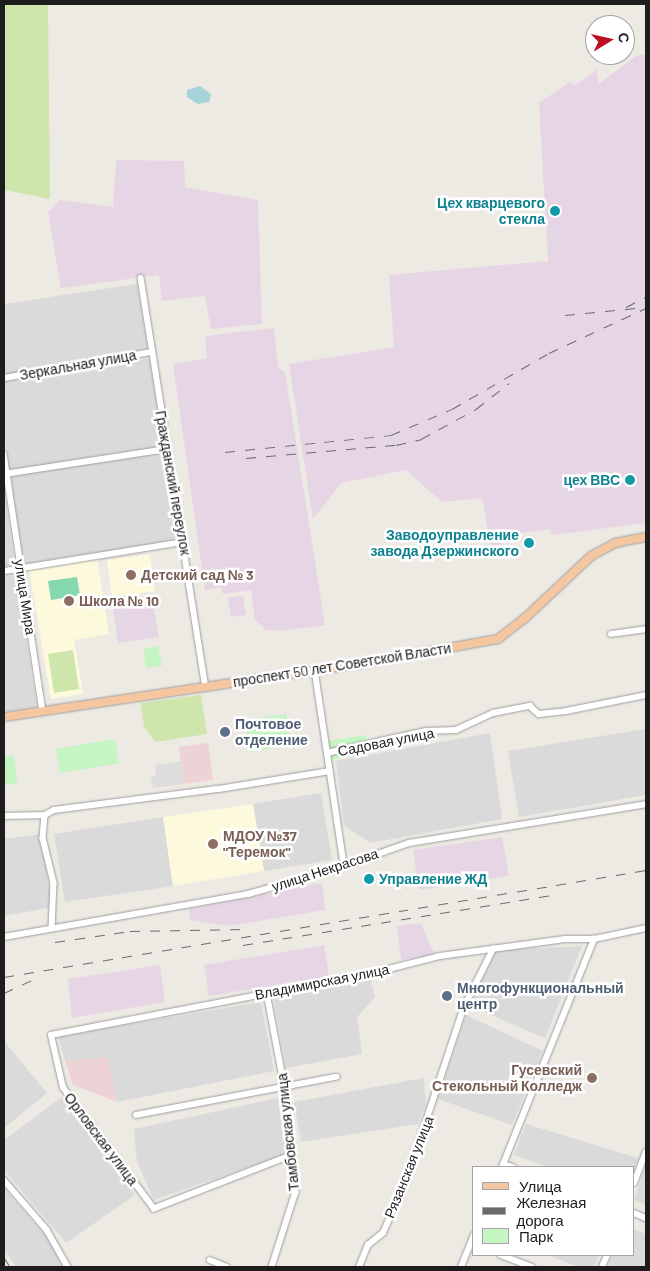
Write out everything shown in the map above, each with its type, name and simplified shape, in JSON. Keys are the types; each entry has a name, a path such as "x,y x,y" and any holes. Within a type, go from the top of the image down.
{"main road":[{"name":"проспект 50 лет Советской Власти","path":"4,716 206,687 498,639 591,556 615,543 646,537"}],"street":[{"name":"Гражданский переулок","path":"141,278 206,687"},
{"name":"Зеркальная улица","path":"4,378 152,352"},
{"path":"5,473 168,449"},
{"name":"улица Мира","path":"4,454 5,473 43,711"},
{"path":"4,571 184,542"},
{"path":"611,634 646,629"},
{"path":"315,670 344,865"},
{"name":"Садовая улица","path":"327,753 426,732 456,730 502,711 530,706 539,714 566,712 646,695"},
{"name":"Садовая улица","path":"4,816 45,815 54,810 219,789 330,771"},
{"name":"улица Некрасова","path":"4,936 248,894 410,843 646,804"},
{"path":"45,815 43,838 54,882 52,928"},
{"name":"Владимирская улица","path":"51,1035 373,973 440,956 565,939 594,939 646,928"},
{"path":"503,1165 594,939"},
{"name":"Рязанская улица","path":"359,1267 368,1246 383,1232 407,1178 464,1008 493,949"},
{"name":"Тамбовская улица","path":"267,993 285,1088 296,1192 272,1267"},
{"name":"Орловская улица","path":"51,1035 63,1088 154,1209 293,1155"},
{"path":"136,1115 336,1077"},
{"path":"635,1180 646,1152"},
{"path":"4,1180 47,1230 68,1267"},
{"path":"461,1267 472,1243"},
{"path":"504,1256 532,1267"},
{"path":"210,1260 227,1267"}],"shaded area":[{"path":"646,54 646,523 552,535 549,529 501,536 503,553 492,554 482,498 442,502 406,470 341,483 313,519 289,364 394,347 389,275 548,261 539,103 570,82 575,85 597,70 599,84 624,65 635,65 636,56"},
{"path":"116,160 184,161 185,187 258,200 262,324 211,329 205,296 162,301 159,275 61,288 48,212 60,200 113,207"},
{"path":"137,284 148,348 4,376 4,304"},
{"path":"274,328 278,367 285,372 325,625 281,631 266,630 255,620 251,590 223,594 221,587 205,590 173,364 207,358 205,336"},
{"path":"150,358 163,446 9,470 4,429 4,382"},
{"path":"165,453 177,542 22,564 11,476"},
{"path":"4,487 15,567 4,568"},
{"name":"Детский сад № 3","path":"150,554 155,591 112,597 107,560"},
{"name":"Школа № 10","path":"97,558 109,634 74,640 83,694 51,699 29,569"},
{"path":"16,573 37,707 4,712 4,575"},
{"path":"243,596 246,615 231,617 228,598"},
{"path":"153,603 159,637 118,643 113,609"},
{"path":"646,729 646,795 519,817 508,751"},
{"path":"490,733 502,819 370,843 344,825 336,761"},
{"path":"208,743 213,780 184,784 179,747"},
{"path":"181,761 184,784 153,788 151,777 156,776 155,765"},
{"path":"321,793 332,860 264,871 253,804"},
{"name":"МДОУ №37 \"Теремок\"","path":"253,804 264,871 173,886 163,817"},
{"path":"163,817 173,886 65,902 54,834"},
{"path":"41,834 51,900 48,908 4,916 4,839"},
{"path":"502,837 509,876 419,890 413,850"},
{"path":"322,883 325,910 228,926 190,920 189,909"},
{"path":"421,923 435,956 401,960 397,926"},
{"path":"324,945 329,976 209,996 204,965"},
{"path":"582,946 545,1038 470,1006 496,950"},
{"path":"160,965 165,1002 72,1018 68,979"},
{"path":"370,976 375,997 357,1017 362,1054 286,1068 273,996"},
{"path":"261,1002 274,1071 117,1102 108,1057 65,1061 58,1036"},
{"path":"466,1015 543,1051 512,1125 438,1099"},
{"path":"4,1041 47,1093 4,1128"},
{"path":"108,1057 117,1102 73,1085 65,1061"},
{"path":"424,1078 426,1104 418,1124 301,1142 294,1102"},
{"path":"62,1097 135,1195 66,1243 4,1170 4,1140"},
{"path":"278,1098 286,1154 154,1200 137,1162 134,1129"},
{"path":"526,1124 638,1158 635,1168 635,1166 545,1166 514,1155"},
{"path":"646,1165 646,1205 635,1200"},
{"path":"4,1188 51,1242 63,1267 16,1267 4,1249"},
{"path":"635,1229 646,1234 646,1267 608,1267 612,1256 635,1256"},
{"path":"550,1256 599,1256 594,1267 579,1267"}],"green space":[{"path":"4,4 48,4 50,199 4,190"},
{"path":"77,577 80,595 51,600 48,581"},
{"path":"158,646 162,666 146,668 143,649"},
{"path":"73,650 79,689 54,693 48,654"},
{"path":"201,695 207,734 155,742 144,727 141,703"},
{"path":"286,714 291,745 249,752 244,720"},
{"path":"366,735 369,754 330,760 327,741"},
{"path":"115,739 119,763 60,773 56,749"},
{"path":"14,756 17,783 4,785 4,757"}],"water":[{"path":"200,86 211,94 209,102 198,104 187,97 187,90"}],"railway":[{"path":"626,307 646,297"},
{"path":"565,315 636,308"},
{"path":"225,452 391,435 452,409 549,353 646,308"},
{"path":"246,458 396,445 421,439 476,409 509,383"},
{"path":"4,977 646,870"},
{"path":"243,945 552,895"},
{"path":"55,942 130,931 248,929"},
{"path":"4,993 40,976"},
{"path":"4,1257 10,1267"}],"place":[{"name":"Цех кварцевого стекла","path":"555,211"},
{"name":"цех ВВС","path":"630,480"},
{"name":"Заводоуправление завода Дзержинского","path":"529,543"},
{"name":"Детский сад № 3","path":"131,575"},
{"name":"Школа № 10","path":"69,601"},
{"name":"Почтовое отделение","path":"225,732"},
{"name":"МДОУ №37 \"Теремок\"","path":"213,844"},
{"name":"Управление ЖД","path":"369,879"},
{"name":"Многофункциональный центр","path":"447,996"},
{"name":"Гусевский Стекольный Колледж","path":"592,1078"}]}
